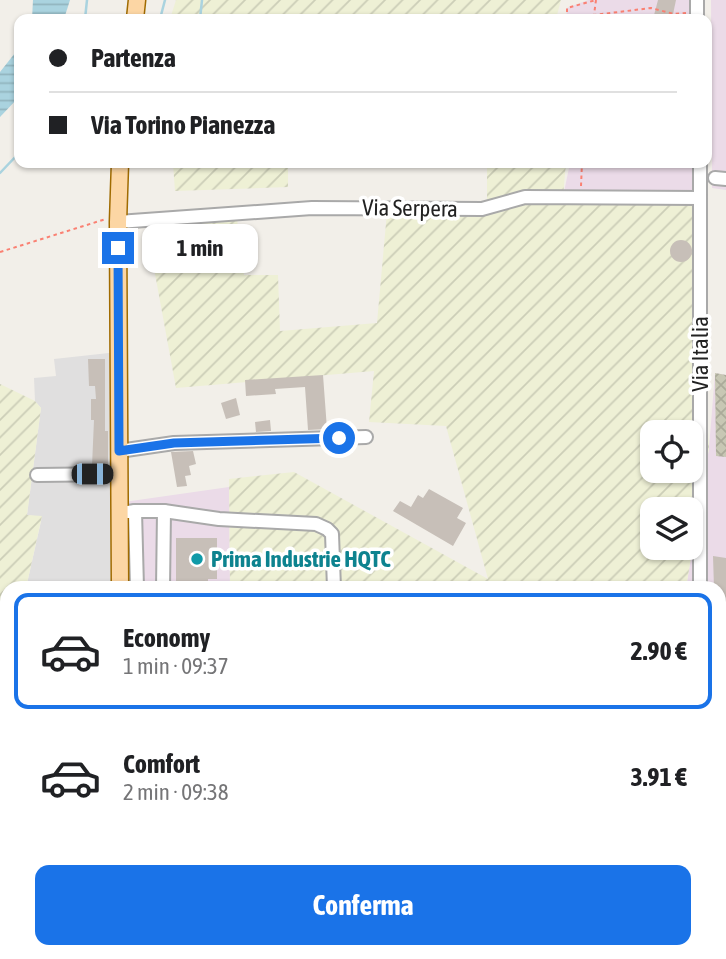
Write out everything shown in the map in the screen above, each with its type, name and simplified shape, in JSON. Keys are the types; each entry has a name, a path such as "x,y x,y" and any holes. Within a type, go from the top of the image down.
{"main road":[{"path":"120,168 119,474 127,512 121,581"}],"street":[{"name":"Via Italia","path":"699,168 700,581"},
{"name":"Via Serpera","path":"118,219 312,208 482,209 516,198 700,198"},
{"path":"119,451 174,443 366,437"},
{"path":"37,475 119,474"},
{"path":"163,581 164,511"},
{"path":"136,581 127,512 164,511 219,519 316,524 327,528 333,541 334,581"}],"path":[{"path":"567,14 567,8 596,0"},
{"path":"602,14 651,8 674,13 697,11"},
{"path":"581,197 582,168"},
{"path":"0,252 118,219"}],"shaded area":[{"path":"176,0 561,0 557,14 172,14"},
{"path":"588,0 689,0 689,14 566,14 567,8"},
{"path":"711,0 726,0 726,190 712,188"},
{"path":"173,168 288,168 288,187 175,191"},
{"path":"487,168 566,168 563,196 694,198 709,448 701,497 640,497 640,560 691,560 687,581 230,581 229,479 294,472 488,579 446,426 369,422 374,371 176,388 146,225 237,219 244,275 278,275 280,331 377,323 387,212 483,211 487,199"},
{"path":"569,168 693,168 694,198 563,197"},
{"path":"118,352 120,581 28,581 42,517 27,515 41,408 35,401 34,378 56,376 54,359"},
{"path":"715,373 726,375 726,581 687,581 691,560 703,560 701,497 709,448"},
{"path":"715,373 726,375 726,457 716,456"},
{"path":"0,384 35,401 41,408 27,515 42,516 28,581 0,581"},
{"path":"229,487 230,581 124,581 124,502"}],"water":[{"path":"33,0 70,0 66,14 32,14"},
{"path":"14,54 14,102 0,117 0,72"}],"building":[{"path":"658,0 676,0 673,14 654,14"},
{"path":"681,240 691,247 692,251 685,261 681,262 671,255 670,251 677,241"},
{"path":"88,359 105,359 108,465 92,466 94,420 91,420 91,399 96,399 95,386 89,386"},
{"path":"323,375 327,429 308,430 305,387 275,389 276,394 246,396 245,380"},
{"path":"236,398 240,415 226,419 221,403"},
{"path":"270,420 271,431 256,432 255,422"},
{"path":"193,451 196,464 189,466 191,475 185,476 187,486 177,487 171,452"},
{"path":"429,489 463,508 457,518 466,523 453,546 393,511 400,501 411,507 418,495 423,498"},
{"name":"Prima Industrie HQTC","path":"176,538 217,538 217,579 176,581"},
{"path":"713,556 726,558 726,581 714,581"}],"waterway":[{"path":"86,14 87,0"},
{"path":"161,14 165,0"},
{"path":"201,14 202,0"},
{"path":"0,173 14,158"}],"place":[{"name":"Prima Industrie HQTC","path":"197,559"}],"route":[{"path":"118,248 119,451 174,443 339,438"}]}
